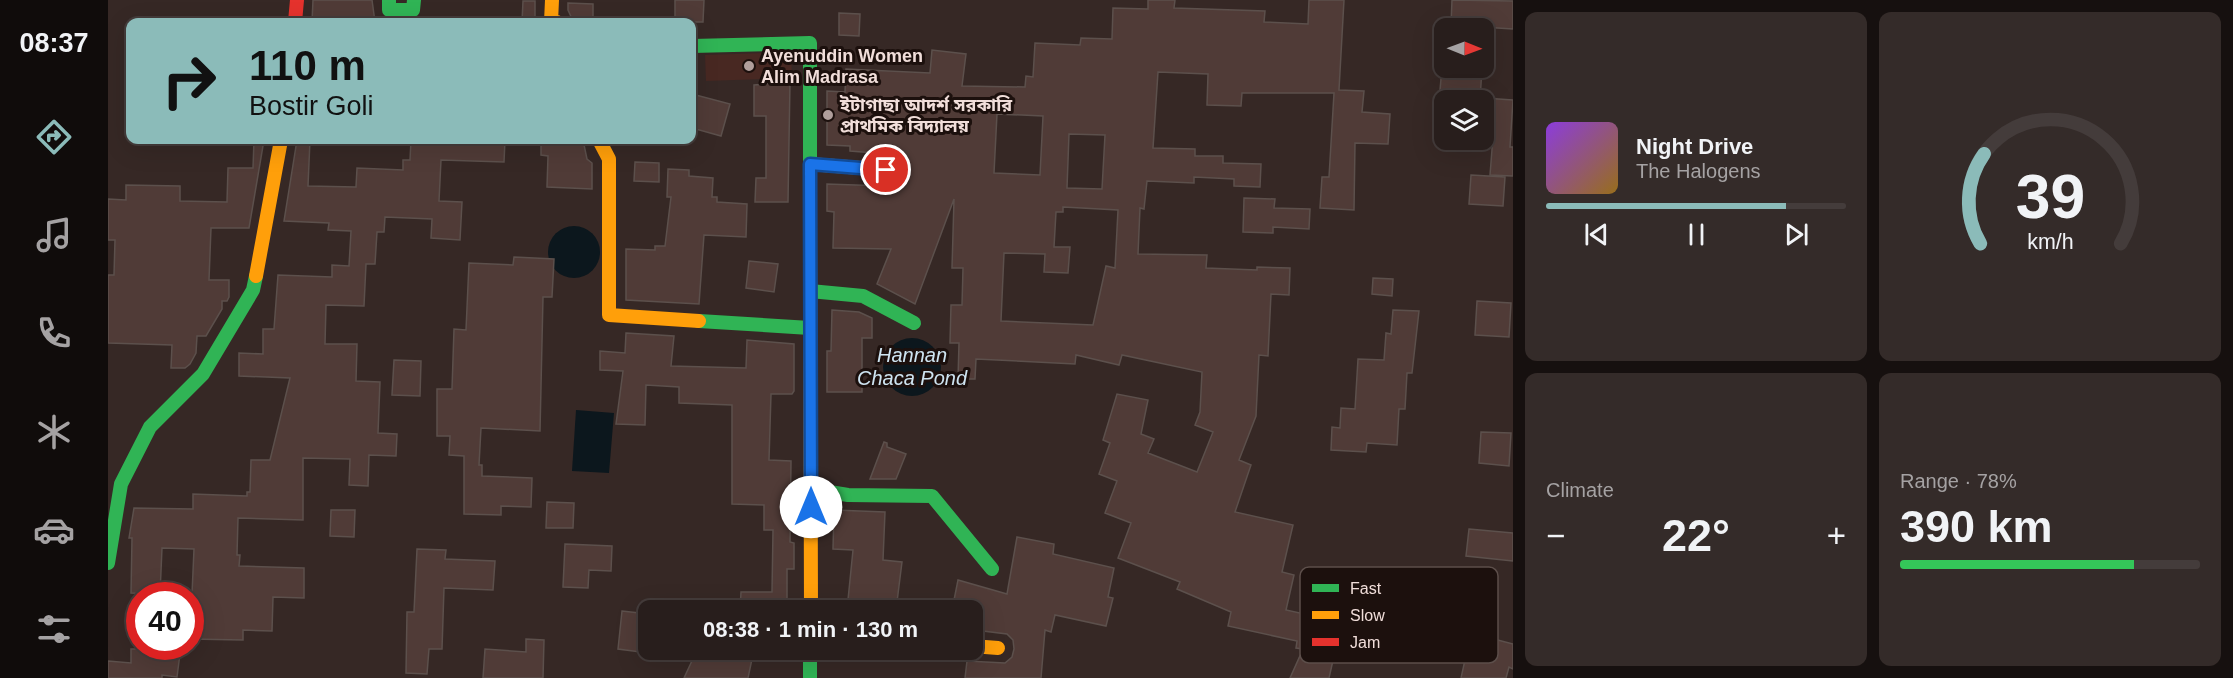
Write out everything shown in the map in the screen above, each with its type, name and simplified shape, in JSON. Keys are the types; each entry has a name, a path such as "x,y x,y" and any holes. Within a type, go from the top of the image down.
{"street":[{"path":"295,18 297,0"},
{"path":"389,0 389,10 413,9 414,0"},
{"path":"551,18 552,0"},
{"path":"696,46 810,43 811,600"},
{"path":"108,563 121,484 150,427 203,374 253,290 276,178 280,144"},
{"path":"601,144 609,159 609,315 810,328"},
{"path":"810,164 886,170"},
{"path":"810,291 863,296 895,310 914,323"},
{"path":"811,489 848,495 932,496 992,569"},
{"path":"983,647 998,648"},
{"path":"810,660 810,678"}],"shaded area":[{"name":"Ayenuddin Women Alim Madrasa","path":"791,52 792,78 706,81 705,55"}],"water":[{"path":"569,226 579,226 593,233 600,252 593,271 579,278 569,278 559,274 552,267 548,257 548,247 552,237 559,230"},
{"name":"Hannan Chaca Pond","path":"906,338 918,338 933,346 941,361 941,373 933,388 918,396 906,396 891,388 883,373 883,361 891,346"},
{"path":"576,410 614,413 609,473 572,471"}],"building":[{"path":"313,0 372,0 374,18 312,18"},
{"path":"675,0 704,0 703,22 696,22 696,18 675,18"},
{"path":"1148,0 1175,0 1174,8 1265,11 1264,22 1308,24 1309,0 1344,0 1339,90 1364,91 1362,112 1390,114 1388,144 1355,143 1354,210 1320,208 1322,177 1329,177 1334,93 1242,93 1241,106 1207,105 1208,74 1158,72 1153,148 1195,149 1195,156 1223,156 1223,163 1261,164 1260,187 1234,186 1234,179 1194,177 1194,183 1147,181 1144,209 1140,208 1138,254 1207,255 1206,268 1257,270 1257,267 1290,268 1289,295 1271,294 1268,356 1259,355 1256,416 1239,460 1251,465 1235,512 1293,525 1282,572 1294,575 1286,610 1300,613 1300,649 1296,648 1297,641 1228,626 1231,612 1177,589 1180,582 1118,558 1131,523 1105,513 1117,481 1099,474 1110,443 1103,440 1117,394 1148,400 1141,434 1154,439 1148,453 1197,472 1213,432 1195,425 1200,412 1202,372 1122,355 1119,365 1076,355 1075,364 976,359 975,379 958,379 959,343 950,343 951,305 962,305 963,268 952,268 954,199 915,304 877,284 891,249 833,248 834,212 827,211 827,184 885,186 899,180 902,171 896,157 888,154 850,151 850,146 827,145 827,91 845,92 846,69 930,73 932,50 966,54 962,86 1025,87 1026,76 1033,77 1035,43 1080,45 1081,38 1112,39 1113,8 1148,9","holes":["997,114 1043,116 1040,175 994,173","1069,134 1105,135 1102,189 1067,188","1063,207 1118,210 1115,268 1106,266 1093,325 1001,321 1004,253 1045,254 1044,272 1068,273 1070,247 1054,247 1056,212 1063,212"]},
{"path":"1452,0 1513,1 1513,29 1494,28 1494,18 1451,18"},
{"path":"523,1 535,1 535,18 522,18"},
{"path":"568,3 593,4 593,18 572,18"},
{"path":"839,13 860,14 859,36 839,35"},
{"path":"1441,78 1481,78 1481,90 1440,90"},
{"path":"790,82 788,202 755,202 756,178 766,178 766,116 754,116 754,85"},
{"path":"696,95 730,104 721,136 696,129"},
{"path":"1494,99 1513,100 1510,147 1513,147 1513,176 1490,175 1492,150 1494,150"},
{"path":"254,144 263,144 249,228 211,228 209,280 229,280 229,297 227,301 222,301 222,309 206,336 197,336 196,353 190,364 185,368 171,368 172,345 108,343 108,275 114,275 115,240 108,240 108,199 126,200 126,185 180,186 180,201 227,202 228,168 253,168"},
{"path":"296,144 310,144 308,186 356,187 357,168 403,170 403,160 410,160 411,144 505,144 504,162 441,160 439,201 462,202 460,240 431,238 432,219 385,217 384,232 377,232 375,264 366,264 364,306 326,305 325,344 357,344 356,381 380,382 378,433 397,434 396,456 369,455 368,486 349,485 350,459 303,458 303,520 238,518 239,566 304,568 304,598 273,597 272,631 243,630 243,640 204,639 204,582 193,582 194,549 162,548 161,582 131,582 132,538 129,538 134,508 193,509 193,494 247,496 247,492 250,492 251,460 270,460 290,378 239,376 239,353 263,354 263,329 274,329 278,275 332,277 332,265 349,266 351,231 328,230 329,223 284,221"},
{"path":"541,144 584,144 587,159 592,163 592,189 547,187 548,156 541,155"},
{"path":"635,162 659,163 659,182 634,181"},
{"path":"668,169 689,170 689,176 713,178 712,197 717,197 717,202 747,204 746,237 704,235 699,304 626,300 626,249 655,250 655,246 665,246 671,197 667,197"},
{"path":"1471,175 1505,177 1503,206 1469,204"},
{"path":"1244,198 1275,199 1274,208 1310,209 1309,229 1273,227 1273,233 1243,232"},
{"path":"514,257 554,259 552,297 543,297 540,431 481,428 479,465 482,465 482,476 532,478 531,507 501,506 501,515 464,514 464,456 449,455 450,436 437,436 437,389 452,389 454,329 466,330 469,263 513,265"},
{"path":"749,261 778,264 774,292 746,288"},
{"path":"1373,278 1393,279 1392,296 1372,294"},
{"path":"1477,301 1511,303 1509,337 1475,335"},
{"path":"832,310 859,312 872,318 872,338 862,338 862,392 827,392 827,351 831,351"},
{"path":"1393,310 1419,311 1412,373 1407,373 1405,409 1399,409 1397,445 1367,443 1366,452 1331,450 1332,427 1340,428 1341,408 1355,409 1358,359 1384,360 1386,333 1391,334"},
{"path":"626,333 674,336 671,366 746,368 747,340 794,344 794,391 792,394 771,394 769,460 791,461 790,542 794,543 794,569 787,569 787,600 741,600 741,592 772,592 773,530 764,530 764,505 732,504 732,405 679,403 679,387 646,385 645,425 616,424 623,371 600,370 600,351 625,353"},
{"path":"394,360 421,361 420,396 392,395"},
{"path":"1481,432 1511,433 1509,466 1479,463"},
{"path":"884,442 887,443 887,447 906,454 896,479 870,479"},
{"path":"547,502 574,503 573,528 546,528"},
{"path":"331,510 355,510 354,537 330,536"},
{"path":"834,510 885,512 883,560 902,562 897,600 848,600 853,550 833,549"},
{"path":"1469,529 1513,533 1513,561 1466,556"},
{"path":"1017,537 1054,544 1053,554 1114,568 1108,597 1113,598 1106,626 1055,615 1051,632 1045,630 1041,678 965,678 967,661 1005,663 1012,657 1014,649 1013,640 1007,634 983,631 983,600 954,600 958,580 1007,594"},
{"path":"565,544 612,546 611,571 589,570 588,588 563,587"},
{"path":"417,549 446,550 445,559 495,561 493,590 444,588 442,649 429,649 427,674 406,673 407,612 414,612"},
{"path":"622,611 638,613 638,652 618,649"},
{"path":"526,639 544,640 543,678 483,678 485,649 526,652"},
{"path":"1498,640 1513,644 1513,669 1509,667 1506,678 1461,678 1464,663 1498,663"},
{"path":"1300,656 1300,663 1332,663 1329,678 1290,678"},
{"path":"131,660 179,660 177,677 162,675 162,678 108,678 108,661 131,663"},
{"path":"692,660 752,660 748,678 684,678"}],"traffic: fast":[{"path":"389,0 389,10 413,10 414,0"},
{"path":"696,46 810,43 810,237"},
{"path":"108,563 121,484 150,427 203,374 253,290 256,276"},
{"path":"810,291 863,296 914,323"},
{"path":"699,321 810,328"},
{"path":"811,489 848,495 932,496 992,569"},
{"path":"810,660 810,678"}],"traffic: slow":[{"path":"551,18 552,0"},
{"path":"256,276 280,144"},
{"path":"601,144 609,159 609,315 699,321"},
{"path":"810,164 886,170"},
{"path":"810,237 811,600"},
{"path":"983,647 998,648"}],"traffic: jam":[{"path":"295,18 297,0"}],"place":[{"name":"Ayenuddin Women Alim Madrasa","path":"749,66"},
{"name":"ইটাগাছা আদর্শ সরকারি প্রাথমিক বিদ্যালয়","path":"828,115"}],"route":[{"path":"811,507 810,164 886,170"}]}
